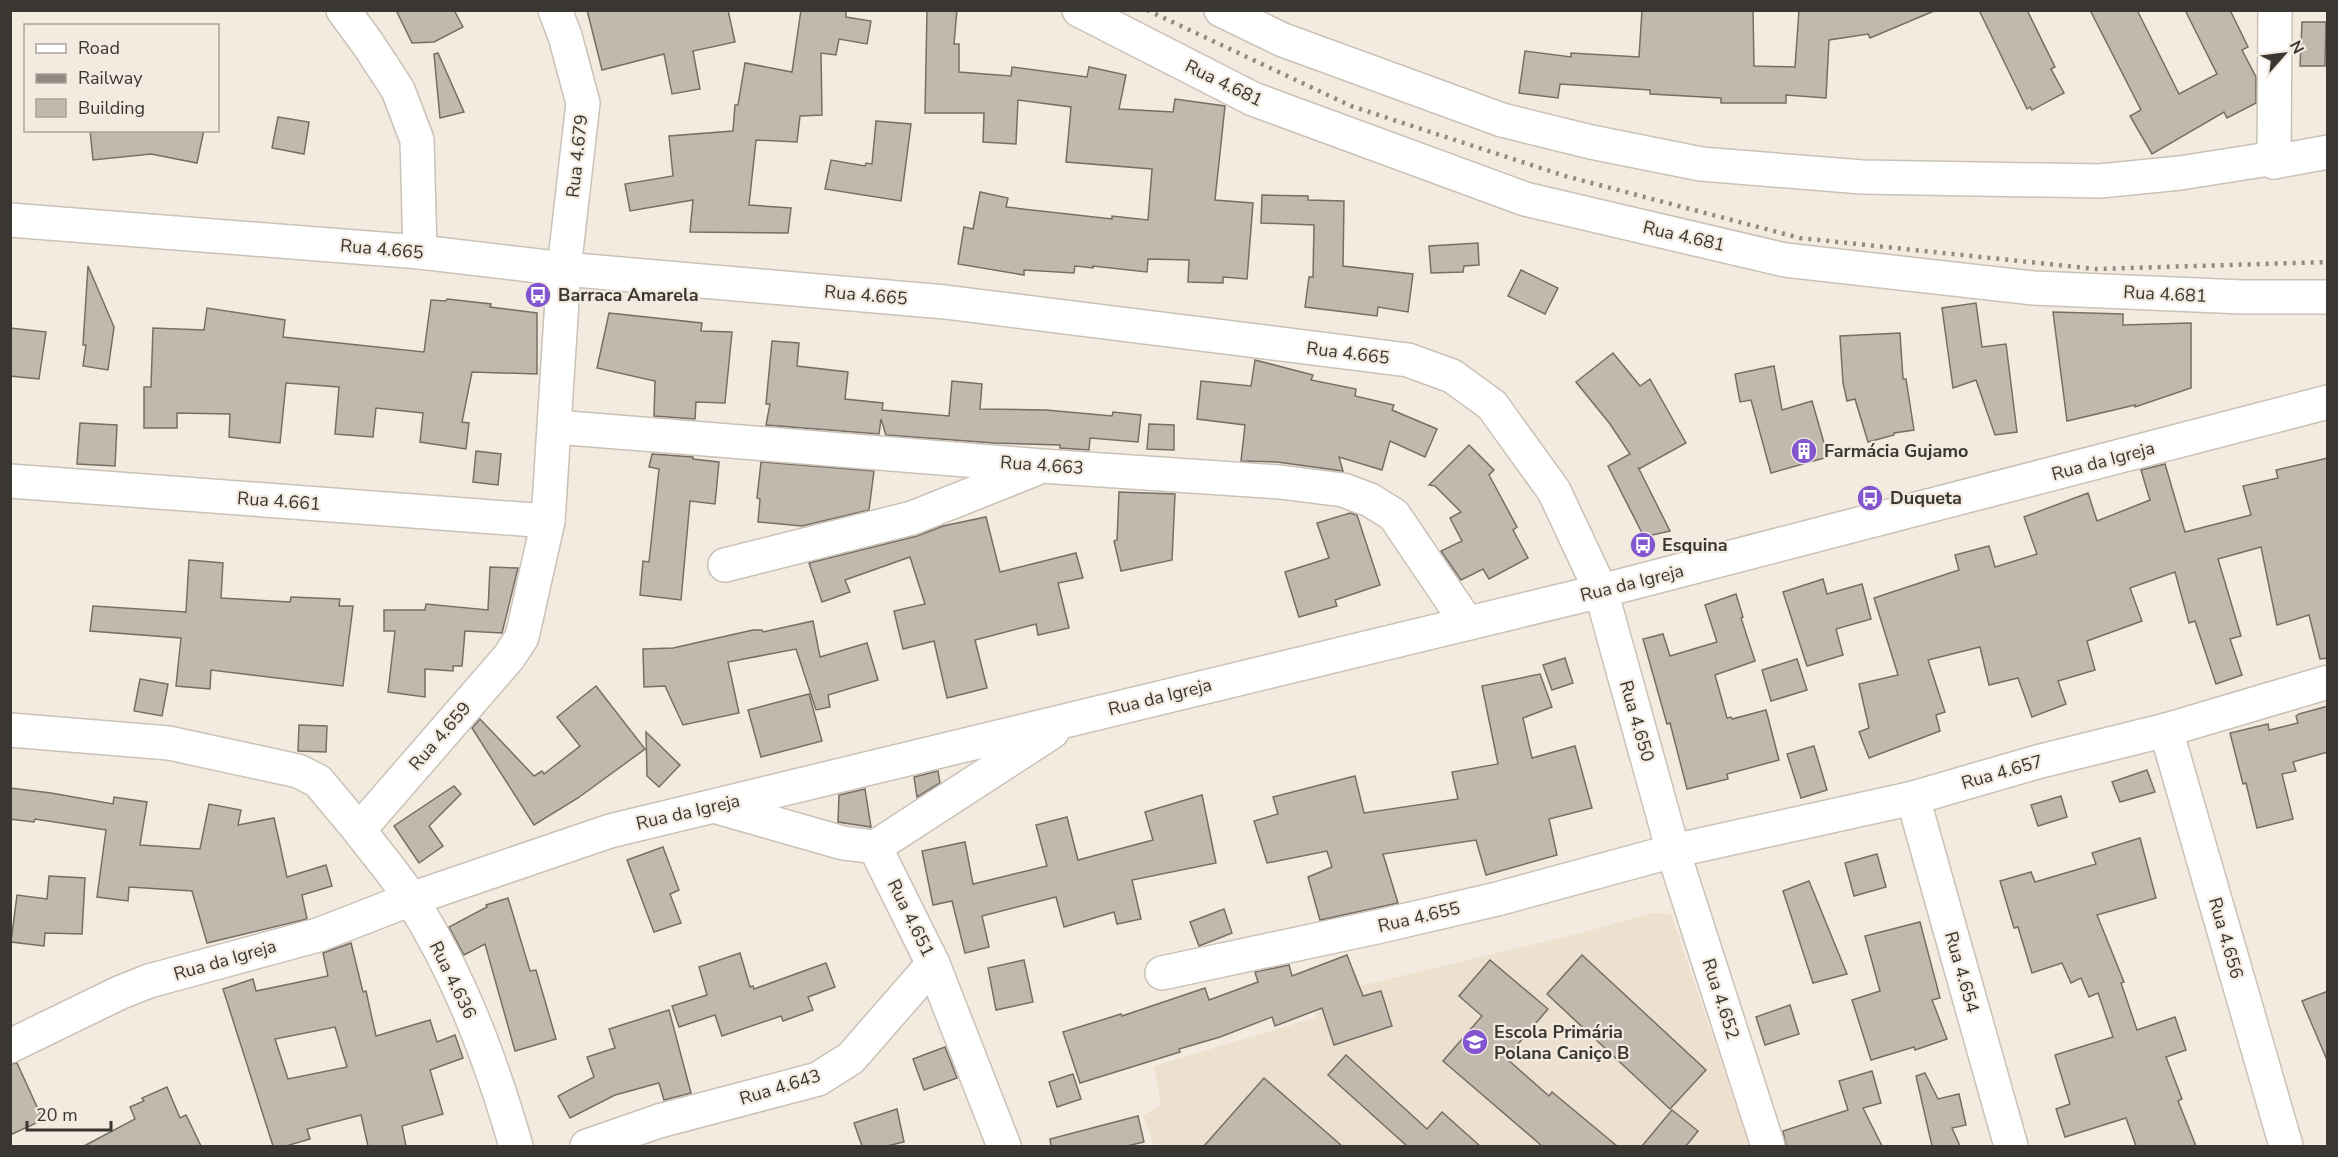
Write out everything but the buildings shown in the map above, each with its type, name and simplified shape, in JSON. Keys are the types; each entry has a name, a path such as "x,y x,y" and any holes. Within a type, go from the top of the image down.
{"street":[{"path":"343,10 398,90 417,140 420,252"},
{"name":"Rua 4.679","path":"555,10 565,36 583,103 564,269"},
{"name":"Rua 4.681","path":"1079,10 1252,99 1525,199 1785,260 2034,288 2243,297 2328,297"},
{"path":"1221,10 1283,40 1502,120 1591,142 1701,164 1862,177 2100,181 2180,173 2269,159 2274,162 2328,152"},
{"path":"2274,162 2275,10"},
{"name":"Rua 4.665","path":"10,220 420,252 564,269 945,302 1408,360 1452,376 1492,405 1554,491 1601,591"},
{"name":"Rua 4.659","path":"359,830 509,657 522,637 548,521 564,269"},
{"name":"Rua da Igreja","path":"10,1046 119,993 149,981 318,935 411,899 610,831 1601,591 2328,402"},
{"name":"Rua 4.663","path":"555,427 1042,466 1280,482 1343,490 1370,500 1394,515 1467,623"},
{"path":"725,565 912,518 1042,466"},
{"name":"Rua 4.661","path":"10,481 548,521"},
{"name":"Rua 4.650","path":"1601,591 1674,851"},
{"name":"Rua 4.657","path":"1674,851 1913,798 2037,762 2166,730 2328,682"},
{"path":"714,806 843,843 875,847 1070,719"},
{"path":"10,730 169,743 298,771 318,781 359,830"},
{"name":"Rua 4.656","path":"2166,730 2286,1146"},
{"name":"Rua 4.654","path":"1913,798 2011,1146"},
{"name":"Rua 4.636","path":"359,830 411,899 458,983 496,1078 516,1146"},
{"name":"Rua 4.651","path":"875,847 933,964 1004,1146"},
{"name":"Rua 4.655","path":"1162,973 1497,899 1674,851"},
{"name":"Rua 4.652","path":"1674,851 1768,1146"},
{"name":"Rua 4.643","path":"587,1146 665,1134 818,1079 851,1058 933,964"}],"shaded area":[{"name":"Escola Primária Polana Caniço B","path":"1652,913 1671,914 1750,1146 1154,1146 1143,1115 1161,1105 1154,1066 1314,1018 1319,996 1576,934"}],"railway":[{"path":"1147,10 1351,106 1565,176 1800,238 2096,269 2328,262"}],"place":[{"name":"Barraca Amarela","path":"538,295"},
{"name":"Farmácia Gujamo","path":"1804,451"},
{"name":"Duqueta","path":"1870,498"},
{"name":"Esquina","path":"1643,545"},
{"name":"Escola Primária Polana Caniço B","path":"1475,1042"}]}
